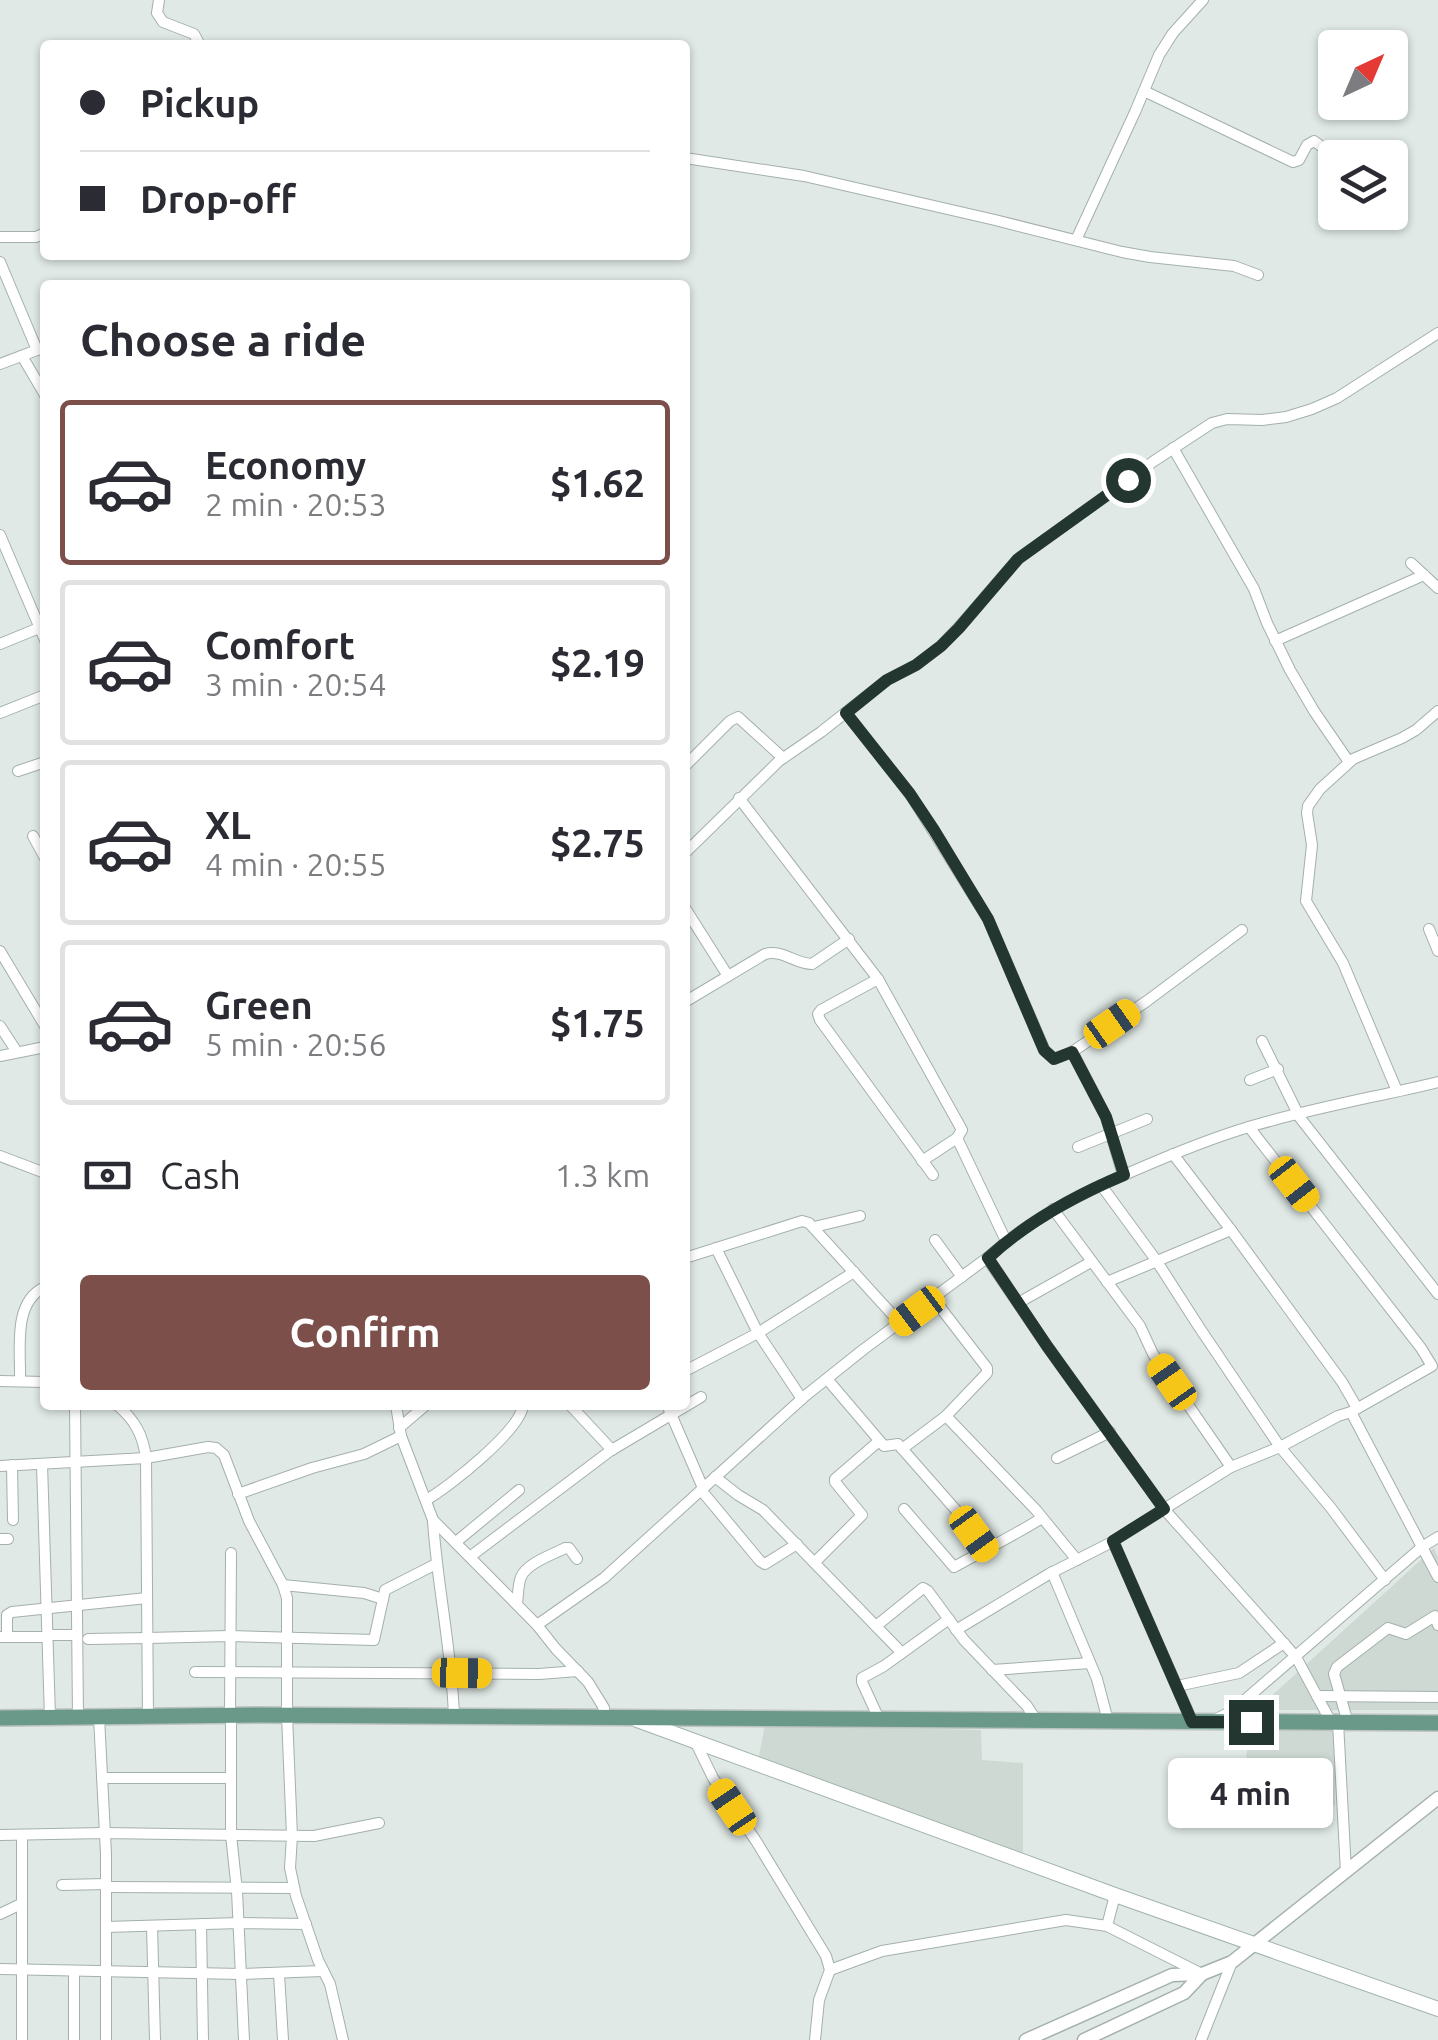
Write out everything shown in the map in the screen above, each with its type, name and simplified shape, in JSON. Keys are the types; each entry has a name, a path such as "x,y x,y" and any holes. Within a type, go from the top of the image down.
{"main road":[{"path":"0,1718 287,1715 1438,1723"},
{"path":"631,1718 1438,2009"}],"street":[{"path":"158,0 158,16 163,22 194,34 197,40"},
{"path":"1076,240 1158,55 1198,2"},
{"path":"1144,91 1292,162 1299,160 1308,145 1318,145"},
{"path":"690,159 804,176 1150,258 1234,266 1258,274"},
{"path":"0,237 40,235"},
{"path":"0,262 40,347"},
{"path":"690,847 783,758 887,680 941,646 1018,559 1173,448 1212,423 1274,418 1312,409 1362,383 1438,333"},
{"path":"0,364 40,349"},
{"path":"22,356 40,387"},
{"path":"1173,448 1254,589 1275,641 1314,712 1349,762"},
{"path":"0,644 39,628 4,558 1,538"},
{"path":"1411,563 1438,588"},
{"path":"1275,641 1424,575"},
{"path":"0,712 40,697"},
{"path":"1396,1092 1342,962 1306,902 1312,845 1307,813 1320,788 1349,762 1416,730 1438,711"},
{"path":"846,713 918,806 988,919 1044,1050 1054,1059 1072,1052 1147,1001 1242,930"},
{"path":"690,761 738,717 783,758"},
{"path":"18,771 40,764"},
{"path":"739,798 878,980 962,1130 957,1138 922,1161"},
{"path":"33,836 40,849"},
{"path":"690,919 728,976"},
{"path":"1429,929 1438,951"},
{"path":"690,999 765,954 788,956 808,965 849,939"},
{"path":"0,951 40,1018"},
{"path":"878,980 818,1014 933,1175"},
{"path":"0,1026 17,1052"},
{"path":"1262,1041 1298,1114 1438,1294"},
{"path":"0,1056 40,1048"},
{"path":"1072,1052 1106,1117 1124,1175"},
{"path":"1250,1080 1278,1069"},
{"path":"537,1624 604,1578 827,1378 1053,1209 1101,1184 1249,1127 1436,1085"},
{"path":"1078,1147 1148,1118"},
{"path":"956,1630 1052,1572 1113,1541 1231,1467 1354,1410 1435,1365 1249,1127"},
{"path":"957,1138 1006,1242"},
{"path":"1173,1154 1342,1382 1438,1577"},
{"path":"0,1156 40,1171"},
{"path":"1101,1184 1280,1446 1385,1580"},
{"path":"1053,1209 1140,1326 1153,1354 1231,1467"},
{"path":"814,1227 860,1216"},
{"path":"690,1256 802,1221 814,1227 900,1323"},
{"path":"1107,1282 1231,1230"},
{"path":"935,1240 962,1277"},
{"path":"716,1248 758,1333 802,1399"},
{"path":"988,1258 1164,1509 1296,1657 1317,1696 1339,1722"},
{"path":"1018,1303 1090,1262"},
{"path":"690,1368 758,1333 854,1272"},
{"path":"20,1381 24,1310 34,1292 40,1289"},
{"path":"902,1448 946,1416 987,1373 934,1298"},
{"path":"827,1378 884,1446 895,1443 902,1448 987,1552"},
{"path":"0,1381 40,1382"},
{"path":"690,1401 701,1397"},
{"path":"74,1410 76,1604 82,1637 78,1717"},
{"path":"123,1410 143,1434 146,1458 148,1718"},
{"path":"397,1410 400,1432 433,1520 454,1716"},
{"path":"238,1494 364,1454 400,1432 421,1410"},
{"path":"426,1500 496,1444 522,1410"},
{"path":"575,1410 612,1450"},
{"path":"471,1556 669,1410 702,1489 760,1562 765,1564 797,1544"},
{"path":"946,1416 1077,1560"},
{"path":"1057,1458 1110,1432"},
{"path":"814,1562 862,1514 835,1479 879,1441"},
{"path":"13,1520 6,1465 146,1458 216,1448 224,1454 249,1521 287,1598 290,1868 306,1924 330,1984 343,2040"},
{"path":"42,1464 50,1718"},
{"path":"715,1477 764,1510 902,1653"},
{"path":"456,1542 519,1490"},
{"path":"904,1509 954,1567 1042,1518"},
{"path":"433,1520 537,1624 588,1682 604,1708 602,1718"},
{"path":"1211,1722 1232,1711 1438,1536"},
{"path":"1113,1541 1192,1722"},
{"path":"516,1604 522,1574 530,1568 565,1548 577,1559"},
{"path":"230,1552 230,1778 244,2040"},
{"path":"147,1598 8,1614 3,1637 374,1640 386,1590 436,1564"},
{"path":"1052,1572 1090,1663 1108,1721"},
{"path":"283,1585 364,1592 383,1599"},
{"path":"876,1626 923,1588 1036,1720"},
{"path":"1346,1872 1340,1697 1334,1674 1338,1666 1388,1628 1412,1633 1434,1616 1438,1624"},
{"path":"878,1720 862,1678 949,1619"},
{"path":"1177,1686 1239,1673 1284,1644"},
{"path":"992,1670 1090,1663"},
{"path":"195,1672 578,1672"},
{"path":"1317,1696 1438,1697"},
{"path":"99,1717 106,1885 106,2040"},
{"path":"696,1743 713,1778 826,1956 830,1970 820,2000 815,2040"},
{"path":"102,1778 230,1778"},
{"path":"1026,2040 1172,1975 1202,1974 1232,1962 1438,1798"},
{"path":"0,1835 314,1836 379,1823"},
{"path":"22,1836 22,2040"},
{"path":"62,1886 294,1888"},
{"path":"1107,1926 1115,1895"},
{"path":"0,1914 22,1904"},
{"path":"830,1970 882,1951 1066,1920 1107,1926 1202,1974"},
{"path":"200,1924 203,2040"},
{"path":"106,1927 306,1924"},
{"path":"152,1926 155,2040"},
{"path":"1202,2040 1232,1962"},
{"path":"0,1970 202,1974 324,1971"},
{"path":"74,1972 74,2040"},
{"path":"279,1974 283,2040"},
{"path":"1084,2040 1184,1993 1202,1974"}],"shaded area":[{"path":"1434,1548 1438,1557 1438,1710 1256,1710"},
{"path":"765,1725 981,1730 982,1760 1023,1763 1023,1855 758,1761"},
{"path":"1248,1727 1336,1729 1335,1806 1244,1806"}],"route":[{"path":"1128,480 1018,559 941,646 887,680 846,713 910,794 988,919 1044,1050 1054,1059 1072,1052 1106,1117 1124,1175 1053,1209 988,1258 1164,1509 1113,1541 1192,1722 1251,1722"}]}
